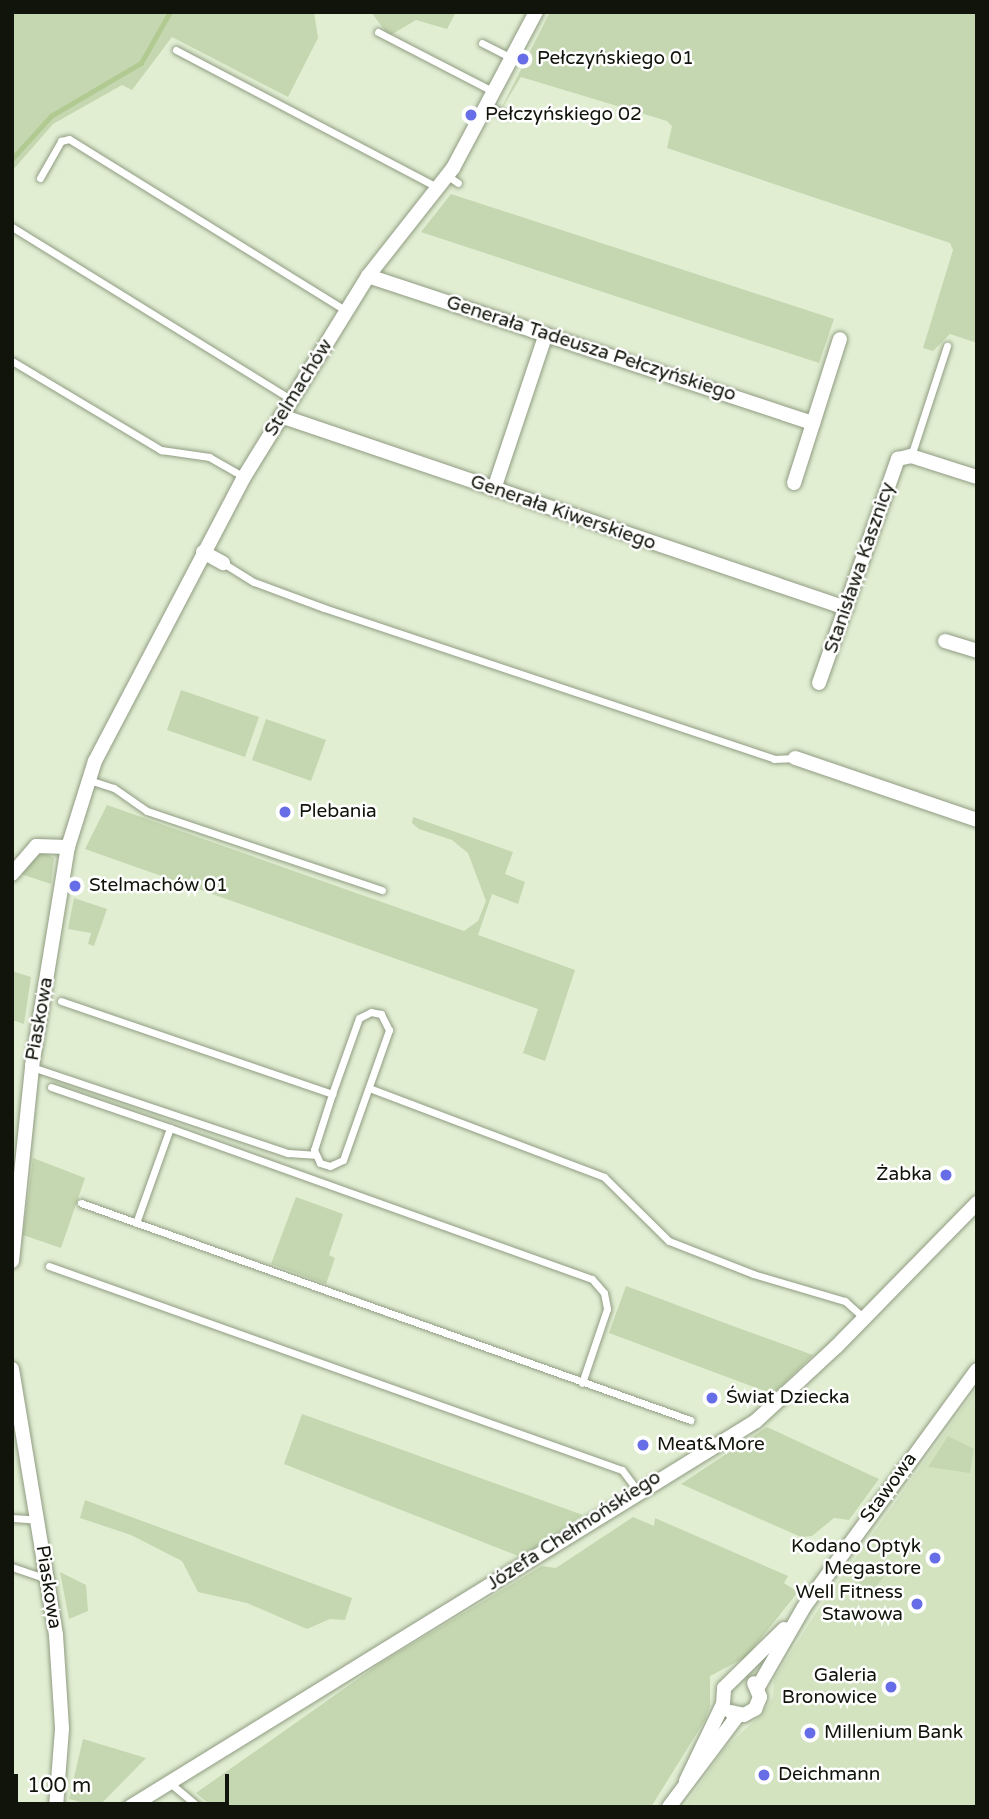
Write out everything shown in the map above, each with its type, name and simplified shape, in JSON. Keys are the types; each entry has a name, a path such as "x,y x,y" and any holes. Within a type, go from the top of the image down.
{"street":[{"name":"Stelmachów","path":"88,780 111,726 244,477 368,276 448,183 513,58 533,13"},
{"name":"Generała Tadeusza Pełczyńskiego","path":"368,276 813,423"},
{"path":"494,489 546,334"},
{"path":"794,483 840,339"},
{"name":"Generała Kiwerskiego","path":"281,416 846,608"},
{"path":"908,456 977,477"},
{"name":"Stanisława Kasznicy","path":"819,683 898,459 908,456"},
{"path":"203,552 223,563"},
{"path":"945,641 977,651"},
{"path":"795,758 977,820"},
{"name":"Piaskowa","path":"12,1261 32,1066 68,848 88,780"},
{"path":"14,868 41,844 68,848"},
{"name":"Józefa Chełmońskiego","path":"131,1807 637,1490 756,1421 864,1318 977,1203"},
{"name":"Piaskowa","path":"12,1369 38,1520 60,1676 56,1807"},
{"name":"Stawowa","path":"686,1781 723,1704 724,1688 740,1677 804,1607 975,1375"},
{"name":"Stawowa","path":"669,1807 738,1715 755,1709 760,1697 758,1687 804,1607"},
{"path":"740,1677 758,1687"},
{"path":"723,1704 738,1715"}],"lane":[{"path":"379,32 491,99 506,114"},
{"path":"482,43 513,58"},
{"path":"176,50 448,183"},
{"path":"40,178 61,141 69,139 346,312"},
{"path":"12,227 291,400"},
{"path":"908,456 947,346"},
{"path":"12,361 161,450 209,457 244,477"},
{"path":"223,563 254,582 324,608 774,759 795,758"},
{"path":"88,780 114,788 147,811 382,890"},
{"path":"61,1002 332,1094"},
{"path":"32,1066 288,1153 314,1155 330,1166 344,1160 389,1030 385,1018 374,1012 359,1018 314,1155"},
{"path":"51,1087 592,1279 604,1293 607,1309 582,1383"},
{"path":"369,1088 604,1177 668,1241 753,1274 845,1301 864,1318"},
{"path":"136,1223 170,1128"},
{"path":"81,1203 690,1420"},
{"path":"49,1266 622,1470 637,1490"},
{"path":"12,1518 38,1520"},
{"path":"12,1567 47,1579"},
{"path":"170,1783 197,1806"}],"shaded area":[{"path":"12,12 314,12 318,38 288,97 172,37 132,90 122,85 53,124 12,171"},
{"path":"371,12 456,12 447,29 416,20 389,36"},
{"path":"550,12 977,12 977,343 950,334 933,351 923,348 953,250 950,243 667,148 672,126 667,121 521,77 499,113"},
{"path":"451,194 834,319 819,363 421,232"},
{"path":"181,690 259,717 245,757 167,730"},
{"path":"266,719 326,740 311,781 252,760"},
{"path":"107,805 464,931 478,921 486,901 468,853 452,840 419,829 412,823 413,817 513,852 505,874 525,882 518,904 492,894 478,935 575,970 545,1061 523,1053 538,1009 85,849"},
{"path":"45,853 54,858 51,884 18,873 32,857"},
{"path":"74,898 107,909 94,946 88,944 91,933 68,929"},
{"path":"12,971 31,977 24,1024 12,1020"},
{"path":"33,1158 85,1178 61,1248 23,1235"},
{"path":"296,1197 343,1214 329,1255 335,1258 326,1284 271,1264"},
{"path":"626,1286 813,1355 773,1394 609,1333"},
{"name":"Galeria Bronowice","path":"977,1388 977,1807 684,1807 725,1748 763,1713 773,1697 774,1679 814,1616"},
{"path":"302,1414 583,1515 521,1557 284,1464"},
{"path":"767,1427 879,1479 849,1520 834,1518 812,1536 801,1537 681,1484"},
{"path":"948,1436 974,1449 970,1473 928,1467"},
{"path":"85,1500 352,1598 345,1620 330,1619 307,1629 247,1603 198,1592 182,1561 131,1535 80,1518"},
{"path":"633,1517 654,1526 655,1518 788,1576 784,1583 798,1592 746,1657 710,1676 710,1706 705,1720 651,1807 213,1807 196,1793 382,1662 542,1566 556,1568"},
{"path":"877,1563 889,1569 868,1598 858,1586 861,1573 865,1566"},
{"path":"60,1572 86,1585 88,1611 69,1619"},
{"path":"83,1739 146,1758 98,1807 69,1799"}],"waterway":[{"path":"12,159 51,116 141,63 170,12"}],"place":[{"name":"Pełczyńskiego 01","path":"523,59"},
{"name":"Pełczyńskiego 02","path":"471,115"},
{"name":"Plebania","path":"285,812"},
{"name":"Stelmachów 01","path":"75,886"},
{"name":"Żabka","path":"946,1175"},
{"name":"Świat Dziecka","path":"712,1398"},
{"name":"Meat&More","path":"643,1445"},
{"name":"Kodano Optyk Megastore","path":"935,1558"},
{"name":"Well Fitness Stawowa","path":"917,1604"},
{"name":"Galeria Bronowice","path":"891,1687"},
{"name":"Millenium Bank","path":"810,1733"},
{"name":"Deichmann","path":"764,1775"}]}
